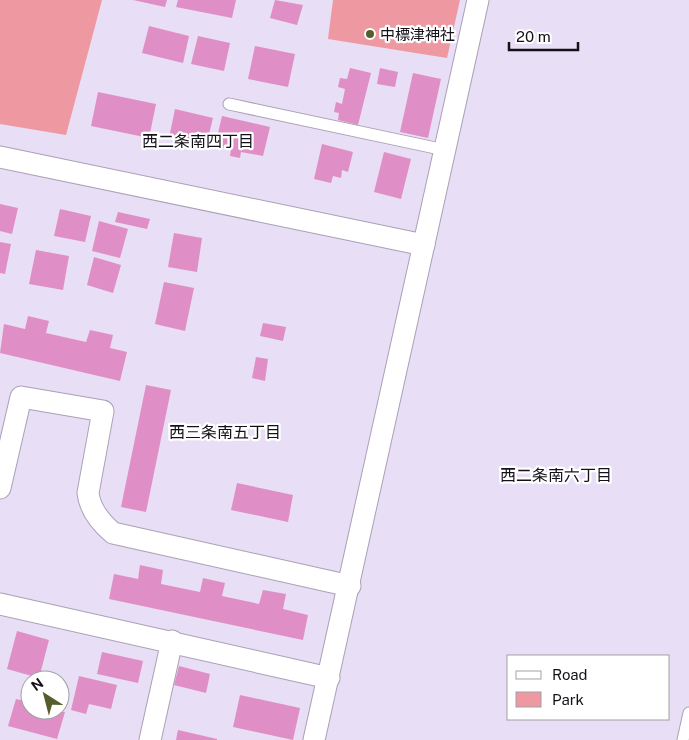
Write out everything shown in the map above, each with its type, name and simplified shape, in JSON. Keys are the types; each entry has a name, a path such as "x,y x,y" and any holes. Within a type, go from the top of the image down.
{"street":[{"path":"314,740 350,586 478,0"},
{"path":"0,157 424,245"},
{"path":"0,488 21,397 103,411 88,493 94,513 103,525 113,533 350,586"},
{"path":"1,610 172,641 329,678"},
{"path":"150,740 172,641"}],"lane":[{"path":"229,104 445,150"},
{"path":"683,740 689,713"}],"green space":[{"path":"0,0 102,0 66,135 0,124"},
{"path":"333,0 460,0 447,58 328,39"}],"building":[{"path":"133,0 167,0 165,7"},
{"path":"178,0 236,0 232,18 176,7"},
{"path":"275,0 303,5 297,25 270,18"},
{"path":"149,26 189,36 183,63 142,53"},
{"path":"198,36 230,43 224,71 191,64"},
{"path":"255,46 295,54 288,87 248,79"},
{"path":"350,68 371,73 358,125 338,120 339,113 334,112 336,102 342,104 345,89 338,87 340,78 347,79"},
{"path":"380,68 398,72 395,87 377,84"},
{"path":"413,73 441,79 428,138 400,132"},
{"path":"98,92 156,104 149,138 91,126"},
{"path":"175,109 213,118 206,146 169,138"},
{"path":"222,116 270,127 263,156 241,152 240,158 230,156 231,149 215,146"},
{"path":"322,144 353,152 348,172 342,170 341,178 333,176 331,183 314,179"},
{"path":"384,152 411,159 401,199 374,192"},
{"path":"0,204 18,208 12,234 0,231"},
{"path":"60,209 91,216 85,242 54,236"},
{"path":"118,212 150,219 147,229 115,222"},
{"path":"99,221 128,229 120,258 92,251"},
{"path":"174,233 202,238 197,272 168,267"},
{"path":"0,242 11,244 5,274 0,273"},
{"path":"36,250 69,256 63,290 29,284"},
{"path":"94,257 121,265 113,293 87,285"},
{"path":"164,282 194,288 185,331 155,324"},
{"path":"28,316 49,321 46,333 86,342 90,330 113,335 110,348 127,352 120,381 0,353 4,324 25,329"},
{"path":"263,323 286,327 283,341 260,336"},
{"path":"256,357 268,359 265,381 252,378"},
{"path":"146,385 171,390 146,512 121,507"},
{"path":"237,483 293,495 288,522 231,510"},
{"path":"140,565 163,570 161,584 200,592 203,578 225,583 222,596 259,604 263,590 286,594 283,609 308,615 303,640 109,599 114,574 138,579"},
{"path":"17,631 49,640 41,670 20,670 20,673 7,669"},
{"path":"102,652 143,661 138,683 97,674"},
{"path":"179,666 210,674 206,693 174,685"},
{"path":"79,676 117,685 111,709 89,704 86,714 71,710"},
{"path":"240,695 300,708 293,740 233,727"},
{"path":"16,699 20,700 20,720 63,720 57,739 8,726"},
{"path":"178,730 217,739 217,740 176,740"}],"place":[{"name":"中標津神社","path":"370,34"}],"district":[{"name":"西二条南四丁目","path":"198,141"},
{"name":"西三条南五丁目","path":"225,432"},
{"name":"西二条南六丁目","path":"556,475"}]}
